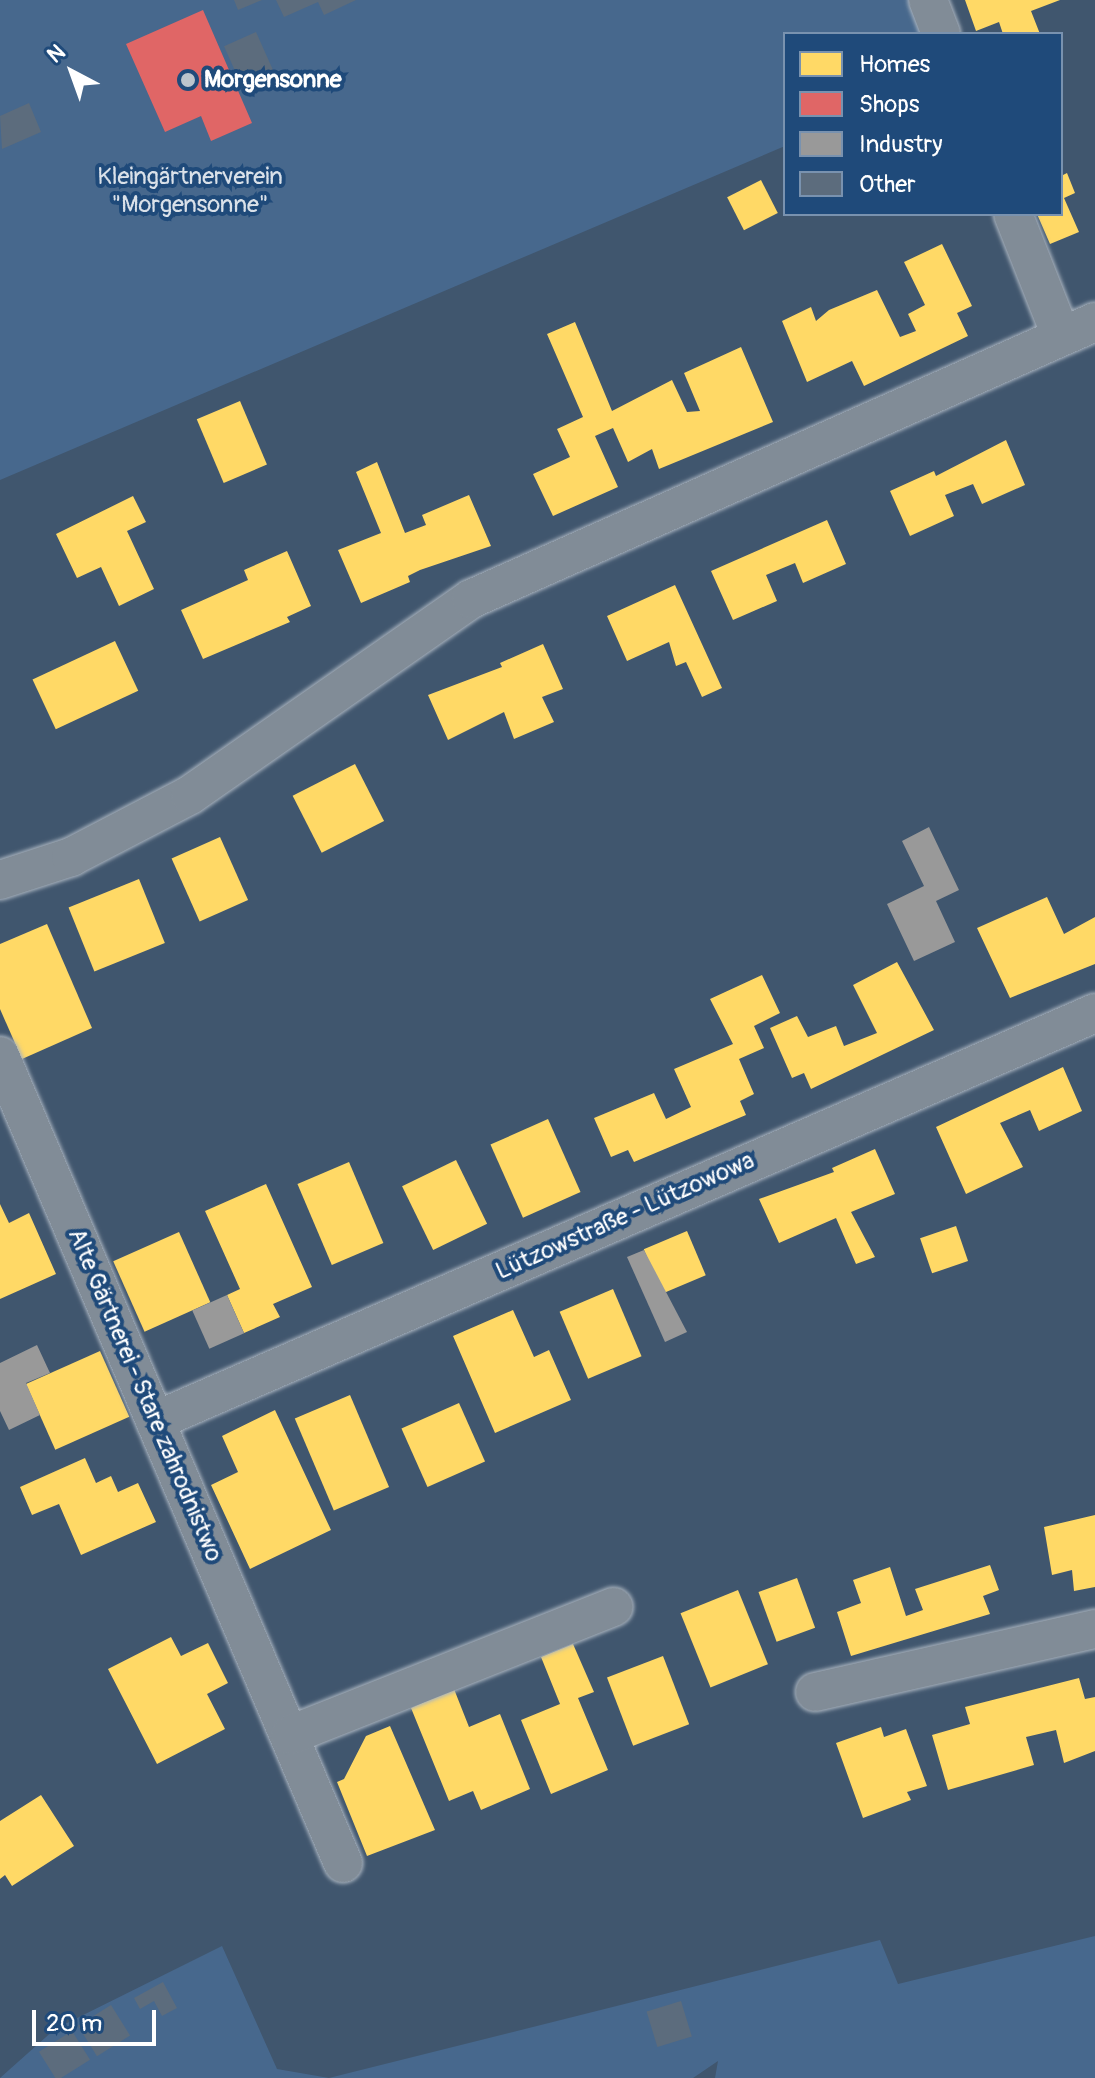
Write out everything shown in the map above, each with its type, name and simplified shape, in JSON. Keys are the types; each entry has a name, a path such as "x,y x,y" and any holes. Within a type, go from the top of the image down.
{"street":[{"path":"928,0 940,32"},
{"path":"0,880 71,857 190,795 471,599 1078,329 1014,216"},
{"name":"Lützowstraße - Lützowowa","path":"155,1421 1095,1013"},
{"name":"Alte Gärtnerei - Stare zahrodnistwo","path":"0,1056 343,1863"},
{"path":"290,1735 614,1607"},
{"path":"815,1692 1095,1629"}],"green space":[{"name":"Kleingärtnerverein \"Morgensonne\"","path":"0,0 915,0 928,32 783,32 783,147 0,480"},
{"path":"1095,1936 1095,2078 715,2078 718,2061 693,2078 329,2078 880,1940 898,1984"},
{"path":"222,1946 277,2069 329,2078 0,2078 55,2029"}],"building: Homes":[{"path":"965,0 1060,0 1031,11 1039,32 1002,32 999,22 976,31"},
{"path":"1067,173 1075,193 1064,198 1079,232 1050,244 1038,216 1063,216 1063,175"},
{"path":"761,180 778,213 744,230 727,197"},
{"path":"942,244 972,306 957,313 968,336 864,386 852,361 807,382 782,321 811,307 816,321 829,310 877,290 900,337 916,331 908,314 925,305 904,262"},
{"path":"575,322 612,411 672,380 687,412 700,411 684,373 741,347 773,422 659,469 652,449 628,462 613,428 595,436 618,487 553,516 533,474 570,457 557,429 583,417 547,334"},
{"path":"240,401 267,465 224,483 197,419"},
{"path":"1006,440 1025,485 982,504 973,484 945,495 954,516 910,536 890,491 934,471 936,476"},
{"path":"377,462 405,533 426,525 422,515 469,495 491,546 420,570 408,576 410,582 361,603 338,550 381,533 356,472"},
{"path":"133,496 146,522 127,531 154,589 119,606 101,567 77,578 56,534"},
{"path":"827,520 846,564 803,583 795,563 766,575 777,601 733,620 711,571"},
{"path":"287,551 311,606 287,617 290,622 203,659 181,610 248,580 244,570"},
{"path":"675,585 722,688 702,697 686,662 676,666 669,642 627,661 607,616"},
{"path":"115,641 138,691 56,729 33,679"},
{"path":"543,644 563,689 542,697 554,722 514,739 504,712 448,740 428,695 502,667 500,663"},
{"path":"355,764 384,821 322,853 293,796"},
{"path":"220,837 248,900 200,922 172,859"},
{"path":"139,879 165,943 94,971 69,907"},
{"path":"1047,897 1064,934 1095,917 1095,964 1010,998 977,928"},
{"path":"47,924 92,1028 22,1059 0,1009 0,944"},
{"path":"897,962 934,1030 811,1089 804,1073 792,1078 770,1028 797,1016 808,1037 836,1026 844,1046 877,1033 853,985"},
{"path":"762,975 780,1013 754,1026 764,1048 739,1059 754,1094 740,1101 746,1115 634,1162 628,1150 611,1157 594,1118 654,1093 666,1119 691,1107 674,1069 733,1044 710,999"},
{"path":"1063,1067 1082,1111 1039,1131 1030,1110 1000,1123 1023,1167 966,1194 936,1127"},
{"path":"548,1119 581,1192 523,1218 490,1145"},
{"path":"875,1149 895,1194 851,1212 875,1257 856,1264 836,1218 779,1243 759,1199 834,1172 832,1168"},
{"path":"456,1160 487,1224 433,1250 402,1186"},
{"path":"349,1162 383,1243 332,1265 297,1184"},
{"path":"266,1184 312,1287 273,1304 280,1317 244,1333 227,1295 240,1289 205,1211"},
{"path":"0,1204 9,1223 29,1213 56,1274 0,1299"},
{"path":"956,1226 968,1261 932,1273 920,1238"},
{"path":"687,1231 706,1275 662,1294 644,1249"},
{"path":"179,1232 210,1302 145,1332 113,1261"},
{"path":"613,1289 642,1356 588,1379 560,1312"},
{"path":"513,1310 534,1357 549,1350 571,1400 495,1433 453,1336"},
{"path":"100,1351 129,1417 55,1450 26,1384"},
{"path":"350,1395 389,1487 334,1510 295,1418"},
{"path":"459,1403 485,1461 427,1487 401,1429"},
{"path":"275,1410 331,1530 250,1569 211,1485 238,1472 222,1436"},
{"path":"85,1458 96,1483 111,1476 118,1492 138,1483 156,1522 81,1555 59,1504 32,1515 20,1487"},
{"path":"1095,1515 1095,1587 1074,1591 1072,1570 1052,1575 1044,1527"},
{"path":"990,1565 999,1590 983,1596 990,1614 851,1656 837,1612 861,1603 853,1580 890,1567 906,1616 923,1610 915,1589"},
{"path":"797,1578 815,1628 777,1642 758,1592"},
{"path":"738,1590 768,1664 710,1687 681,1613"},
{"path":"171,1637 181,1656 208,1643 228,1683 207,1694 225,1729 157,1764 108,1669"},
{"path":"573,1644 594,1692 578,1698 608,1770 551,1794 521,1720 560,1704 541,1657"},
{"path":"663,1656 689,1724 633,1746 607,1678"},
{"path":"1079,1678 1085,1699 1095,1697 1095,1751 1064,1763 1056,1730 1026,1737 1034,1765 948,1790 932,1735 970,1724 965,1707"},
{"path":"454,1689 469,1727 500,1714 530,1789 481,1810 473,1791 449,1801 411,1708"},
{"path":"390,1726 435,1830 367,1856 337,1782 344,1779 366,1736"},
{"path":"881,1727 884,1737 906,1729 927,1786 907,1792 911,1800 863,1818 836,1743"},
{"path":"41,1795 74,1846 12,1886 5,1875 0,1879 0,1821"}],"building: Shops":[{"name":"Morgensonne","path":"203,10 252,123 211,141 201,116 165,132 126,44"}],"building: Industry":[{"path":"929,827 959,890 936,901 955,942 914,961 887,904 924,886 902,841"},
{"path":"644,1250 687,1332 665,1342 627,1257"},
{"path":"227,1295 244,1333 209,1349 192,1310"},
{"path":"37,1345 50,1373 26,1383 40,1415 9,1430 0,1411 0,1363"}],"building: Other":[{"path":"234,0 262,0 238,10"},
{"path":"276,0 356,0 324,15 318,2 284,17"},
{"path":"256,32 273,70 241,85 224,46"},
{"path":"29,103 41,132 2,149 0,116"},
{"path":"163,1982 177,2008 162,2016 154,2001 140,2009 134,1998"},
{"path":"681,2001 692,2036 657,2047 647,2012"},
{"path":"111,2005 130,2036 97,2056 78,2026"},
{"path":"72,2031 90,2060 61,2078 55,2078 39,2052"}],"place":[{"name":"Morgensonne","path":"188,80"}]}
